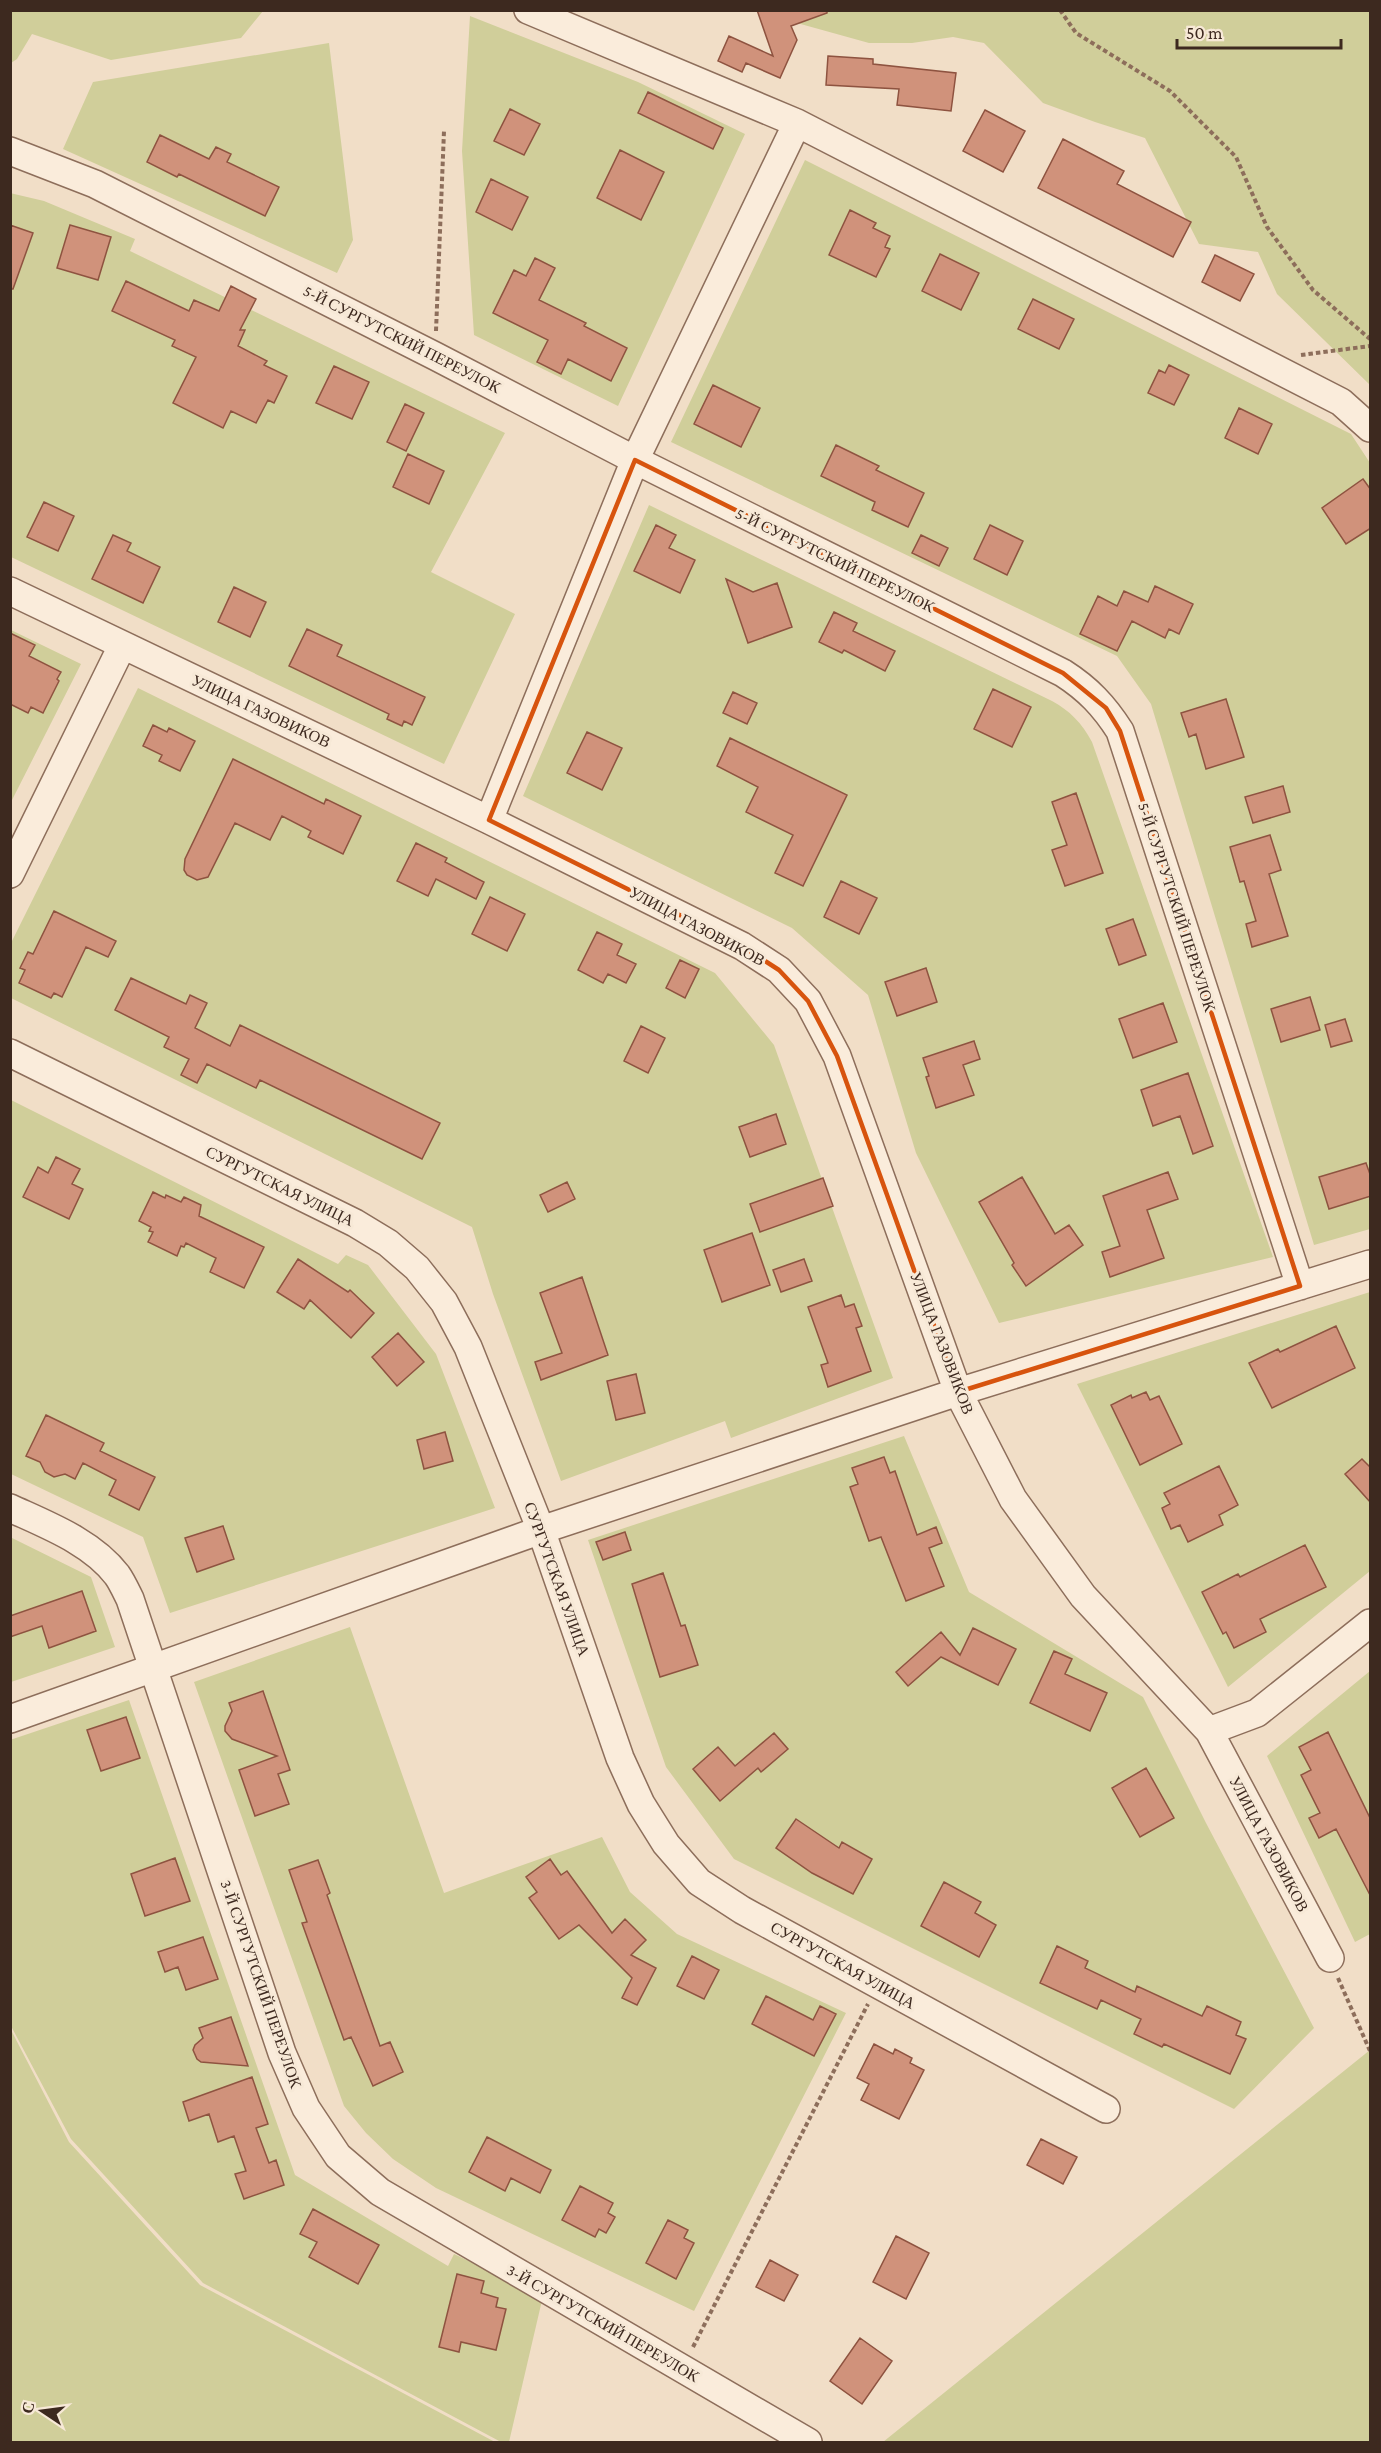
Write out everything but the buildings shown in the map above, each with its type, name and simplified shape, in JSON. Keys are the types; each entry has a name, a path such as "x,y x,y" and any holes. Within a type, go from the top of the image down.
{"street":[{"path":"528,10 796,123 1341,402 1371,428"},
{"path":"489,820 635,460 796,123"},
{"name":"5-Й СУРГУТСКИЙ ПЕРЕУЛОК","path":"10,151 95,184 635,460 1063,673 1085,687 1106,708 1120,731 1300,1286"},
{"name":"УЛИЦА ГАЗОВИКОВ","path":"10,591 489,820 742,946 779,970 807,1001 837,1056 958,1392 1013,1499 1083,1596 1209,1731 1330,1958"},
{"path":"10,874 122,646"},
{"name":"СУРГУТСКАЯ УЛИЦА","path":"10,1053 355,1223 388,1243 417,1268 444,1302 468,1347 541,1530 620,1758 641,1804 666,1844 699,1882 742,1910 1106,2109"},
{"path":"10,1719 541,1530 958,1392 1371,1264"},
{"name":"3-Й СУРГУТСКИЙ ПЕРЕУЛОК","path":"10,1508 80,1543 99,1557 117,1575 130,1599 282,2053 306,2108 338,2156 380,2192 808,2442"},
{"path":"1209,1731 1257,1713 1371,1623"}],"path":[{"path":"1060,10 1076,33 1170,91 1236,157 1267,227 1312,290 1371,339"},
{"path":"435,356 444,131"},
{"path":"1259,360 1371,346"},
{"path":"1330,1958 1371,2051"},
{"path":"682,2369 878,1984"}],"highlighted area":[{"path":"635,460 1063,673 1106,708 1120,731 1300,1286 958,1392 837,1056 808,1001 779,970 742,946 489,820"}],"shaded area":[{"path":"11,10 263,11 241,38 111,60 32,34 17,59 11,63"},
{"path":"786,11 1370,11 1370,385 1277,294 1258,252 1199,244 1145,138 1043,103 984,43 953,37 912,43 869,43 797,23"},
{"path":"470,16 638,82 745,134 618,406 474,335 462,151"},
{"path":"329,43 353,240 337,273 63,149 93,82"},
{"path":"805,160 1351,434 1370,463 1370,1229 1314,1245 1151,704 1117,656 671,442"},
{"path":"10,193 44,201 135,239 130,251 505,433 431,572 515,614 444,764 11,557"},
{"path":"649,505 1052,701 1080,723 1092,742 1273,1257 999,1323 916,1153 868,995 792,928 523,796"},
{"path":"11,630 81,664 11,802"},
{"path":"138,688 715,973 774,1045 893,1378 731,1438 725,1421 561,1481 493,1294 472,1227 11,998 10,945"},
{"path":"11,1100 338,1264 346,1255 368,1265 436,1354 495,1508 170,1613 143,1537 11,1474"},
{"path":"1370,1292 1370,1571 1228,1687 1077,1384"},
{"path":"904,1436 969,1592 1143,1697 1206,1823 1314,2028 1234,2109 734,1859 666,1767 588,1540"},
{"path":"10,1537 91,1577 115,1647 11,1682"},
{"path":"350,1627 444,1893 602,1837 630,1892 677,1934 846,2013 694,2311 436,2188 393,2159 366,2133 344,2106 194,1682"},
{"path":"1370,1671 1370,1934 1355,1942 1267,1756"},
{"path":"129,1700 295,2175 448,2266 454,2254 543,2296 509,2442 501,2442 203,2283 71,2139 11,2026 10,1740"},
{"path":"11,2030 69,2142 200,2285 495,2442 11,2442"},
{"path":"1370,2050 1370,2442 883,2442"}]}
